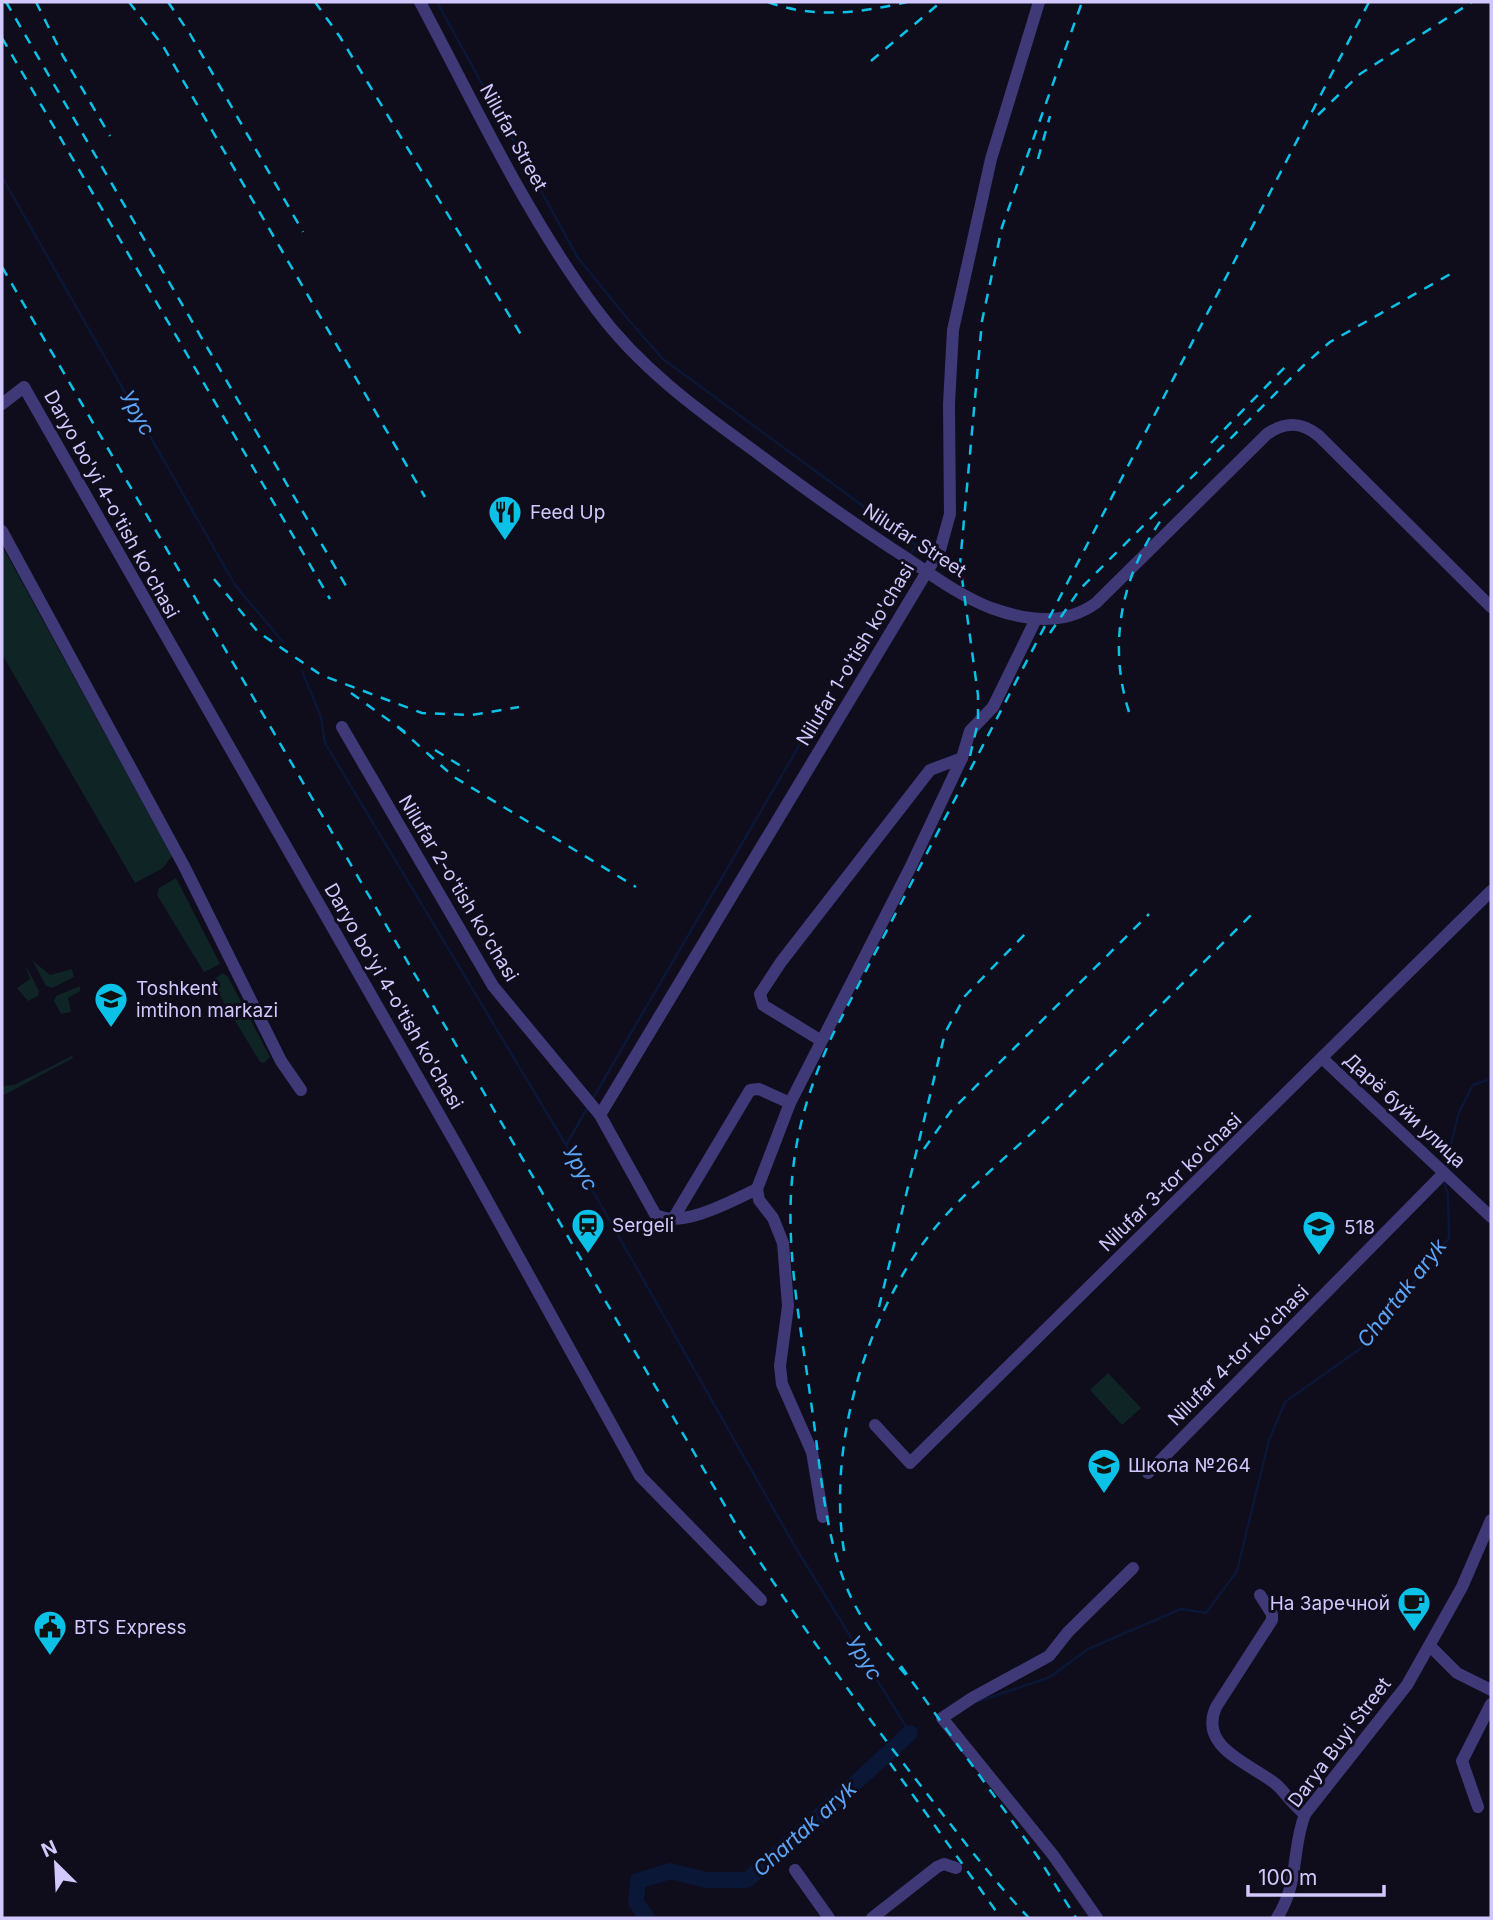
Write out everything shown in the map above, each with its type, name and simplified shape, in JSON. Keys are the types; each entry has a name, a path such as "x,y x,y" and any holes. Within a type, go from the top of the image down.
{"street":[{"name":"Nilufar Street","path":"420,2 554,249 612,330 671,389 843,516 981,604 1036,619 1072,617 1096,603 1268,434 1292,424 1306,427 1319,436 1491,607"},
{"name":"Nilufar 1-o'tish ko'chasi","path":"600,1115 940,550 950,514 949,404 953,331 991,159 1039,2"},
{"name":"Daryo bo'yi 4-o'tish ko'chasi","path":"2,404 24,387 460,1150 640,1476 761,1600"},
{"path":"2,531 184,866 281,1061 301,1090"},
{"path":"823,1517 811,1452 782,1384 780,1366 788,1306 783,1243 779,1229 760,1200 757,1189 790,1104 820,1040 910,868 962,758 970,731 993,707 1036,619"},
{"name":"Nilufar 2-o'tish ko'chasi","path":"342,727 493,986 600,1115 650,1207 662,1219 673,1219"},
{"path":"820,1040 763,1004 760,994 780,962 930,771 962,758"},
{"name":"Nilufar 3-tor ko'chasi","path":"875,1425 910,1463 1491,891"},
{"name":"Дарё буйи улица","path":"1323,1059 1491,1217"},
{"path":"673,1219 750,1090 759,1089 790,1104"},
{"name":"Nilufar 4-tor ko'chasi","path":"1148,1473 1444,1173"},
{"path":"673,1219 719,1208 757,1189"},
{"name":"Darya Buyi Street","path":"1282,1916 1294,1881 1299,1835 1305,1814 1392,1707 1430,1647 1462,1587 1491,1520"},
{"path":"1097,1918 1053,1855 942,1718 972,1698 1049,1656 1068,1632 1133,1568"},
{"path":"1260,1595 1272,1614 1272,1620 1216,1707 1212,1723 1220,1745 1276,1785 1305,1814"},
{"path":"1430,1647 1457,1673 1491,1690"},
{"path":"1478,1807 1462,1761 1491,1704"},
{"path":"872,1918 937,1867 944,1864 956,1868"},
{"path":"795,1870 829,1918"}],"green space":[{"path":"2,546 172,856 163,868 135,883 2,654"},
{"path":"176,878 220,964 204,972 157,895 159,888"},
{"path":"32,960 50,975 72,969 74,977 52,988 46,986"},
{"path":"25,964 39,991 38,996 28,1001 17,988 30,979"},
{"path":"223,973 228,977 270,1057 264,1063 260,1062 211,981"},
{"path":"80,986 80,991 68,998 71,1012 61,1014 54,1001 56,996"},
{"path":"72,1056 73,1058 2,1096 2,1086 14,1085"},
{"path":"1108,1373 1141,1408 1122,1425 1090,1390"}],"waterway":[{"path":"437,2 578,258 627,318 663,359 916,545 911,554"},
{"name":"Урус","path":"2,177 235,585 283,642"},
{"path":"593,1098 906,563"},
{"name":"Урус","path":"302,671 321,717 325,743 581,1170 794,1545 910,1733 915,1731"},
{"name":"Chartak aryk","path":"1445,1169 1459,1112 1473,1085 1491,1079"},
{"path":"566,1145 588,1107"},
{"name":"Chartak aryk","path":"979,1701 1050,1677 1088,1649 1181,1609 1206,1613 1237,1571 1269,1440 1285,1402 1364,1346 1449,1238 1448,1195 1443,1179"},
{"name":"Chartak aryk","path":"647,1918 636,1902 638,1881 670,1871 706,1880 747,1880 910,1733"}],"railway":[{"path":"6,2 349,591"},
{"path":"36,2 63,56 110,136"},
{"path":"129,2 163,46 425,497"},
{"path":"168,2 190,34 303,232"},
{"path":"315,2 340,37 523,338"},
{"path":"768,2 803,11 820,12 872,9 907,2"},
{"path":"871,61 941,2"},
{"path":"970,756 978,722 978,695 960,564 982,321 1002,227 1082,2"},
{"path":"906,1675 878,1641 855,1605 836,1557 826,1513 792,1257 793,1170 803,1117 833,1034 1369,2"},
{"path":"1318,115 1360,74 1472,2"},
{"path":"2,38 330,599"},
{"path":"1038,159 1050,116"},
{"path":"2,267 738,1528 873,1723 973,1854 1029,1918"},
{"path":"1050,633 1080,589 1304,365 1330,342 1454,272"},
{"path":"1211,443 1288,364"},
{"path":"1129,712 1119,660 1122,610 1138,561 1164,516"},
{"path":"214,579 258,632 321,675 422,713 472,715 519,707"},
{"path":"351,693 405,732"},
{"path":"398,727 454,777 636,887"},
{"path":"435,750 469,771"},
{"path":"844,1551 840,1510 841,1468 847,1425 871,1340 910,1263 934,1229 963,1197 1059,1107 1257,909"},
{"path":"924,1149 951,1111 1149,914"},
{"path":"879,1307 945,1033 965,996 1027,932"},
{"path":"901,1666 1038,1857 1076,1918"},
{"path":"890,1763 1001,1918"}],"place":[{"name":"Feed Up","path":"505,542"},
{"name":"Toshkent imtihon markazi","path":"111,1029"},
{"name":"Sergeli","path":"588,1255"},
{"name":"518","path":"1319,1257"},
{"name":"Школа №264","path":"1104,1495"},
{"name":"На Заречной","path":"1414,1633"},
{"name":"BTS Express","path":"50,1657"}]}
